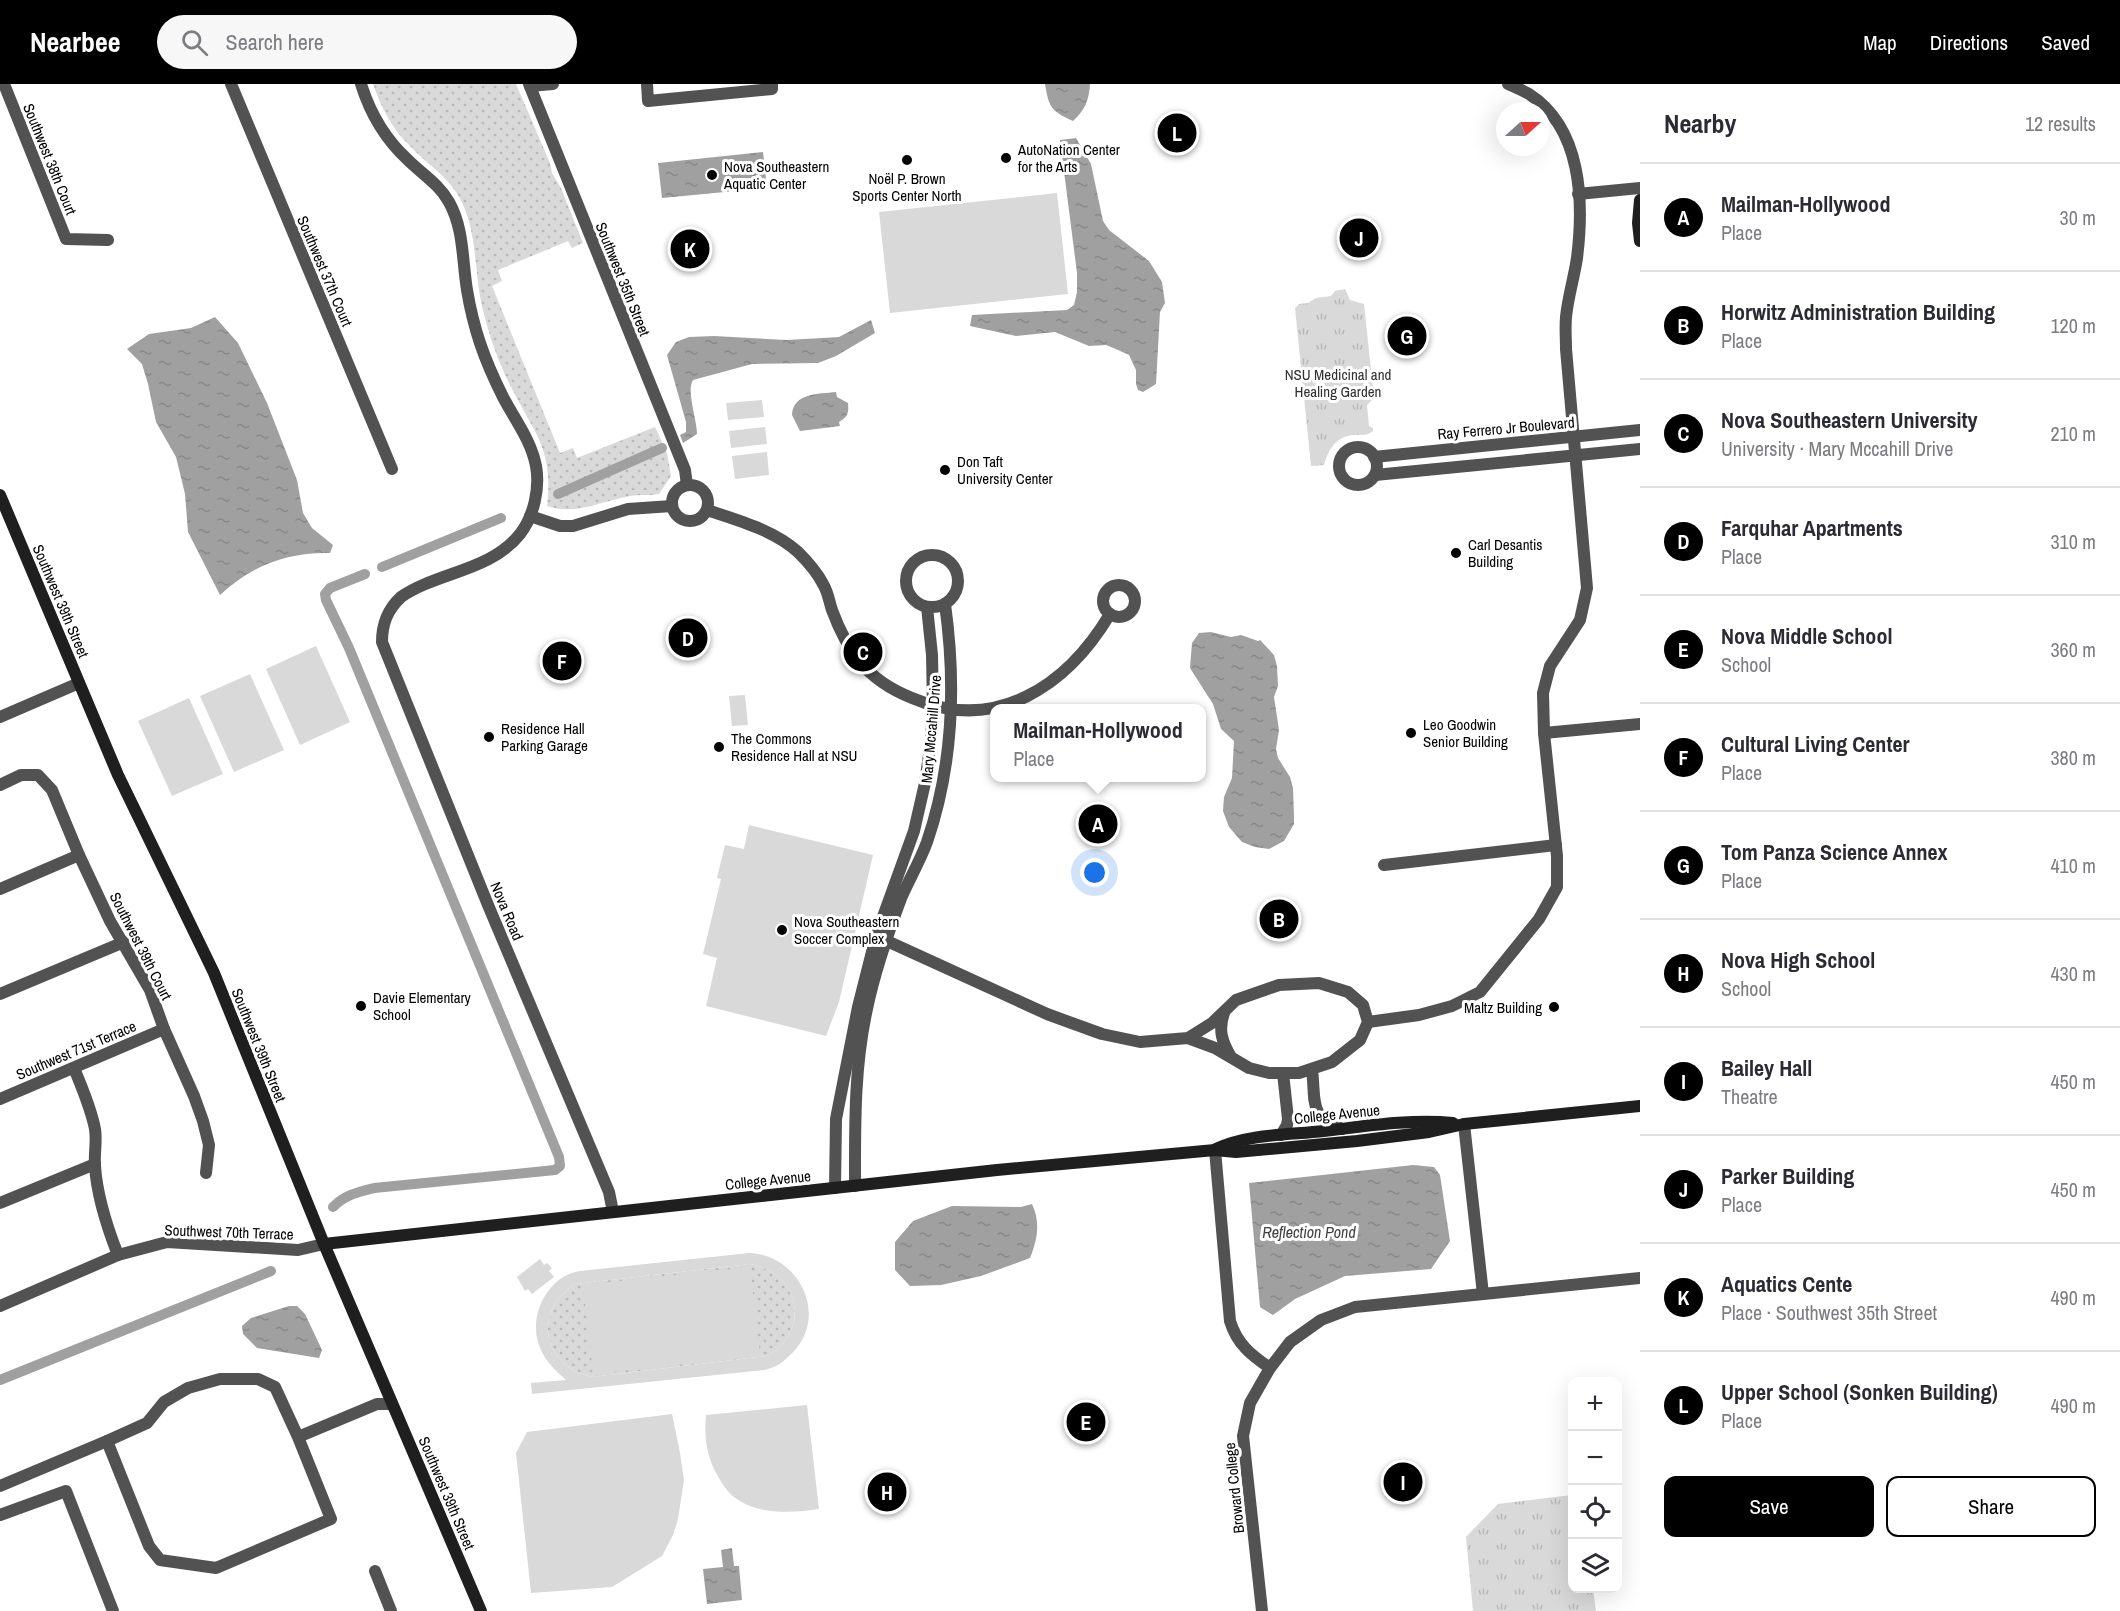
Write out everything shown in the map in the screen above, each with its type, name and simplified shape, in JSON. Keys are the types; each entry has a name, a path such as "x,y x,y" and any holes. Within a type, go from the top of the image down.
{"street":[{"name":"Southwest 38th Court","path":"4,84 66,239 108,240"},
{"name":"Southwest 37th Court","path":"231,84 392,469"},
{"path":"361,84 366,100 383,133 408,161 435,183 456,215 461,235 467,291 480,344 503,397 529,442 536,466 538,482 530,516 561,526 573,526 628,509 672,506"},
{"path":"530,85 553,84"},
{"path":"647,84 648,101 772,89 772,84"},
{"path":"1368,1022 1419,1015 1452,1006 1480,992 1539,919 1557,887 1556,845 1542,708 1545,680 1557,653 1580,620 1586,596 1566,349 1566,318 1577,258 1578,194 1571,148 1561,127 1545,107 1529,94 1508,84"},
{"name":"Southwest 35th Street","path":"530,85 685,470 687,485"},
{"path":"1578,194 1640,188"},
{"path":"1640,200 1638,223 1640,241"},
{"name":"Ray Ferrero Jr Boulevard","path":"1374,457 1640,430"},
{"path":"1375,475 1377,463 1364,448 1351,448 1341,456 1339,469 1344,480 1355,485 1366,483 1375,475 1640,449"},
{"path":"687,485 694,485 707,497 707,510 699,519 688,521 677,516 672,506 673,495 682,486 687,485"},
{"name":"Southwest 39th Street","path":"0,495 118,775 214,973 324,1244 481,1611"},
{"path":"707,510 763,531 789,544 798,552 823,582 842,633 851,650 868,671 885,685 933,707 990,708"},
{"name":"Nova Road","path":"530,516 519,535 503,550 483,561 406,593 395,602 385,619 382,634 384,651 609,1192 614,1212"},
{"path":"936,555 950,562 958,576 956,592 945,604 927,607 914,599 907,585 907,577 914,563 936,555"},
{"name":"Mary Mccahill Drive","path":"855,1186 859,1053 881,938 925,846 933,821 946,759 951,709 950,644 945,604"},
{"name":"Mary Mccahill Drive","path":"835,1188 836,1119 858,1007 914,831 927,772 933,707 932,656 927,607"},
{"path":"1007,704 1033,693 1062,674 1089,645 1110,614"},
{"path":"0,717 79,683"},
{"path":"1544,733 1640,724"},
{"name":"Southwest 39th Court","path":"0,784 21,776 38,775 52,790 110,921 150,990 164,1029 194,1096 209,1145 206,1173"},
{"path":"1384,865 1556,845"},
{"path":"0,889 79,855"},
{"path":"881,938 1047,1014 1102,1034 1140,1042 1188,1038 1215,1048 1256,1070 1283,1073 1312,1070 1332,1062 1360,1040 1368,1022 1363,1005 1348,992 1319,983 1280,985 1236,1000 1212,1023 1188,1038"},
{"path":"0,994 124,942"},
{"path":"1224,1013 1221,1021 1222,1038 1231,1057"},
{"name":"Southwest 71st Terrace","path":"0,1098 164,1029"},
{"path":"74,1068 87,1099 95,1131 94,1164 98,1190 118,1256"},
{"path":"1312,1070 1318,1114 1327,1124 1342,1129"},
{"path":"1281,1135 1288,1119 1283,1073"},
{"path":"840,1094 856,1096"},
{"name":"College Avenue","path":"324,1244 997,1170 1215,1150 1236,1152 1346,1142 1429,1132 1464,1124 1640,1106"},
{"name":"College Avenue","path":"1215,1150 1234,1141 1281,1135 1427,1120 1464,1124"},
{"path":"1464,1124 1484,1294"},
{"path":"1215,1150 1230,1321 1238,1340 1270,1368"},
{"path":"0,1203 94,1164"},
{"name":"Southwest 70th Terrace","path":"0,1306 118,1256 168,1242 298,1250 324,1244"},
{"name":"Broward College","path":"1262,1611 1243,1436 1250,1402 1270,1368 1290,1342 1304,1330 1355,1307 1640,1278"},
{"path":"0,1486 107,1440 147,1423 164,1402 188,1388 220,1379 258,1379 275,1387 331,1519 216,1568 160,1560 149,1546 107,1440"},
{"path":"298,1437 377,1404 392,1404"},
{"path":"0,1515 66,1491 113,1611"},
{"path":"375,1571 391,1611"}],"green space":[{"path":"373,84 516,84 583,243 572,248 568,241 498,270 502,281 492,286 560,453 573,448 577,458 655,427 667,453 671,476 659,494 619,498 578,509 558,509 547,506 548,486 544,454 540,441 505,375 486,323 473,238 465,209 447,181 392,125"},
{"path":"1057,193 1068,294 890,313 879,212"},
{"name":"NSU Medicinal and Healing Garden","path":"1345,289 1350,300 1364,304 1374,398 1367,405 1369,426 1373,428 1373,431 1366,435 1342,438 1331,449 1324,465 1311,466 1295,308 1299,304 1331,296 1335,291"},
{"path":"762,400 764,417 728,420 726,403"},
{"path":"765,427 767,444 731,448 729,431"},
{"path":"767,452 769,475 735,479 732,456"},
{"path":"316,646 350,722 300,745 266,669"},
{"path":"250,674 284,750 234,772 200,696"},
{"path":"745,695 748,725 732,726 729,696"},
{"path":"189,698 223,774 172,796 138,721"},
{"name":"Nova Southeastern Soccer Complex","path":"749,825 873,855 839,1002 826,1036 706,1006 717,958 703,954 721,879 717,878 725,845 744,849"},
{"path":"749,1253 768,1257 784,1265 796,1277 809,1309 808,1326 801,1342 783,1362 764,1370 532,1394 531,1383 566,1380 551,1366 542,1353 536,1324 538,1311 549,1289 568,1274","holes":["750,1264 767,1269 780,1278 789,1290 794,1304 794,1318 790,1332 781,1345 767,1356 592,1377 575,1371 562,1362 553,1350 548,1323 552,1309 561,1296 575,1284"]},
{"path":"540,1259 544,1265 547,1263 552,1268 549,1271 554,1277 532,1294 528,1289 525,1291 517,1277"},
{"path":"750,1264 767,1269 780,1278 789,1290 794,1304 794,1318 790,1332 781,1345 767,1356 592,1377 575,1371 562,1362 553,1350 548,1323 552,1309 561,1296 575,1284"},
{"path":"750,1267 760,1356 593,1374 583,1285"},
{"path":"807,1405 819,1509 777,1512 756,1508 733,1496 721,1481 709,1456 706,1415"},
{"path":"672,1414 684,1480 678,1519 662,1556 612,1587 531,1593 516,1453 527,1432"},
{"path":"1568,1495 1568,1593 1594,1593 1596,1611 1473,1611 1466,1537 1498,1504"}],"water":[{"path":"1045,84 1090,84 1086,104 1073,121 1052,108"},
{"path":"1076,138 1091,164 1103,221 1109,230 1149,261 1162,282 1165,303 1160,312 1156,384 1143,392 1138,390 1136,370 1129,355 1106,345 1089,346 1055,332 1016,336 970,326 972,315 1067,310 1074,305 1077,273 1060,140"},
{"name":"Nova Southeastern Aquatic Center","path":"763,152 767,188 662,198 658,163"},
{"path":"215,317 238,343 267,403 297,480 303,513 312,528 333,545 330,553 299,555 270,563 244,576 220,595 188,532 185,494 176,457 156,422 142,364 127,349 149,334 191,328"},
{"path":"871,320 875,333 836,356 818,363 752,364 693,380 691,398 697,434 683,443 680,435 686,432 686,422 667,355 676,342 689,337 714,336 787,340 839,337"},
{"path":"836,392 837,397 848,403 847,414 839,422 840,426 800,431 792,415 797,402 814,394"},
{"path":"1211,632 1231,637 1241,635 1260,640 1274,655 1277,666 1278,686 1274,697 1279,730 1276,749 1293,788 1294,824 1284,841 1269,849 1242,842 1229,827 1223,811 1224,797 1232,778 1234,741 1221,729 1213,704 1190,668 1192,643 1199,633"},
{"name":"Reflection Pond","path":"1413,1165 1434,1167 1440,1175 1450,1241 1431,1269 1345,1276 1295,1299 1273,1315 1260,1307 1249,1183"},
{"path":"1032,1204 1037,1231 1030,1258 981,1276 941,1285 910,1286 895,1270 895,1242 913,1221 952,1206 1021,1207"},
{"path":"289,1306 297,1306 305,1314 322,1350 319,1358 257,1348 243,1334 242,1326 251,1318"},
{"path":"732,1548 734,1566 739,1566 742,1600 707,1604 703,1569 723,1567 721,1550"}],"waterway":[{"path":"558,494 662,448"},
{"path":"382,567 501,518"},
{"path":"333,1207 347,1197 374,1188 555,1170 560,1166 559,1157 349,648 326,600 325,594 330,588 365,574"},
{"path":"0,1380 271,1271"}],"place":[{"name":"Upper School (Sonken Building)","path":"1177,133"},
{"name":"AutoNation Center for the Arts","path":"1006,158"},
{"name":"Noël P. Brown Sports Center North","path":"907,160"},
{"name":"Nova Southeastern Aquatic Center","path":"712,175"},
{"name":"Parker Building","path":"1359,238"},
{"name":"Aquatics Cente","path":"690,249"},
{"name":"Tom Panza Science Annex","path":"1407,336"},
{"name":"Don Taft University Center","path":"945,470"},
{"name":"Carl Desantis Building","path":"1456,553"},
{"name":"Farquhar Apartments","path":"688,638"},
{"name":"Nova Southeastern University","path":"863,652"},
{"name":"Cultural Living Center","path":"562,661"},
{"name":"Leo Goodwin Senior Building","path":"1411,733"},
{"name":"Residence Hall Parking Garage","path":"489,737"},
{"name":"The Commons Residence Hall at NSU","path":"719,747"},
{"name":"Mailman-Hollywood","path":"1098,824"},
{"name":"Horwitz Administration Building","path":"1279,919"},
{"name":"Nova Southeastern Soccer Complex","path":"782,930"},
{"name":"Davie Elementary School","path":"361,1006"},
{"name":"Maltz Building","path":"1554,1007"},
{"name":"Nova Middle School","path":"1086,1422"},
{"name":"Bailey Hall","path":"1403,1482"},
{"name":"Nova High School","path":"887,1492"}]}
